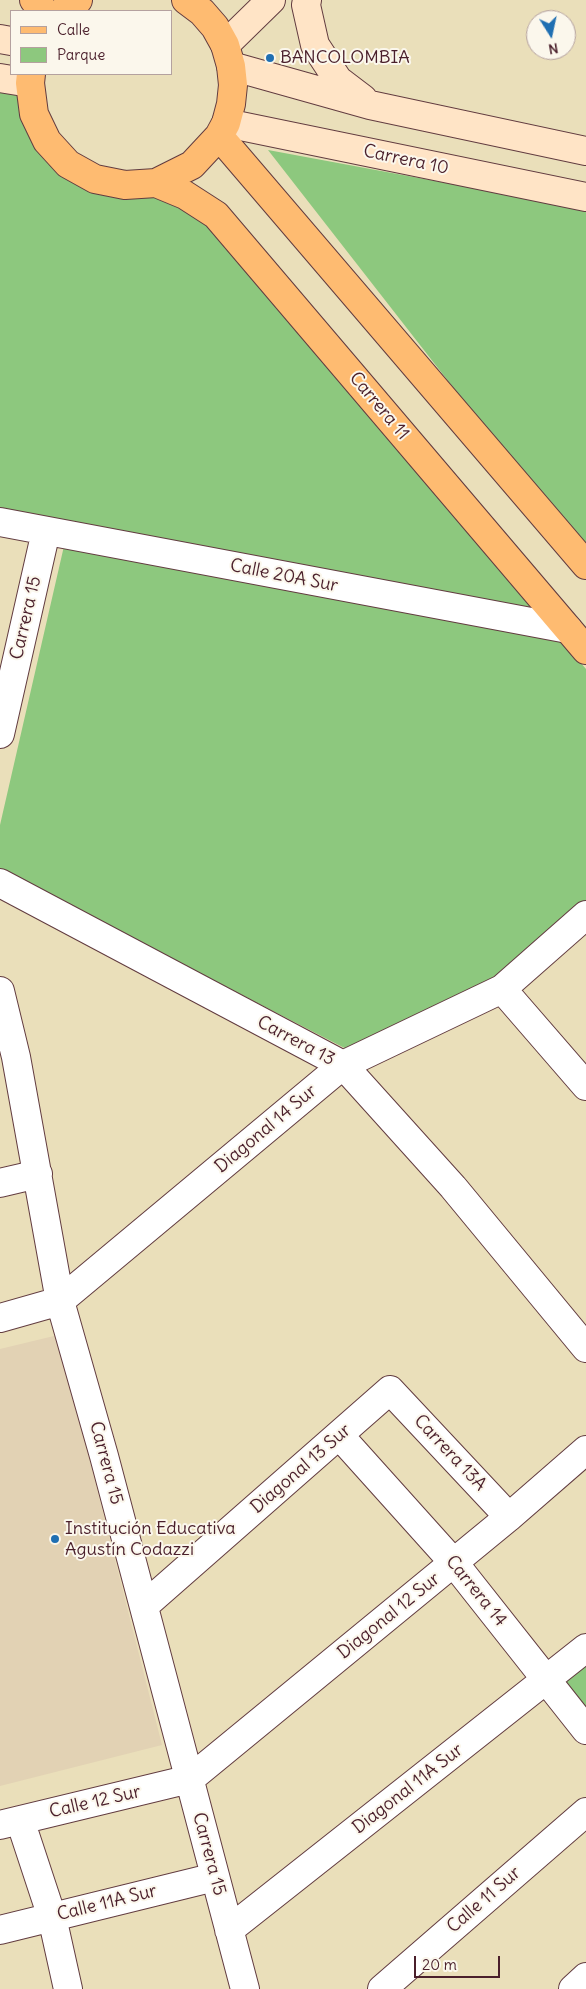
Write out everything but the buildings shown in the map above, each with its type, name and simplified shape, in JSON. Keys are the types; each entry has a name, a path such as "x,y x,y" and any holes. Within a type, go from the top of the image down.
{"main road":[{"path":"34,0 43,10"},
{"path":"64,10 78,0"},
{"path":"0,78 30,79 34,114 47,141 68,164 102,181 125,185 156,183 192,165 222,129 231,104 233,85 228,56 215,27 202,12 186,0"},
{"path":"228,56 271,0"},
{"path":"307,0 306,6 315,45 338,80 370,105"},
{"path":"228,56 370,105 586,151"},
{"path":"222,129 586,565"},
{"name":"Carrera 10","path":"222,129 586,197"},
{"name":"Carrera 11","path":"156,183 185,195 216,215 586,650"}],"street":[{"name":"Calle 20A Sur","path":"0,522 568,629"},
{"name":"Carrera 15","path":"0,734 3,705 46,532"},
{"name":"Carrera 13","path":"0,883 343,1065 453,1187 586,1348"},
{"name":"Diagonal 14 Sur","path":"60,1301 343,1065 502,989 586,915"},
{"path":"502,989 586,1086"},
{"name":"Carrera 15","path":"0,991 8,1059 38,1174 60,1301 144,1606 245,1989"},
{"path":"0,1183 38,1174"},
{"path":"0,1318 60,1301"},
{"name":"Diagonal 13 Sur","path":"144,1606 390,1390"},
{"name":"Carrera 13A","path":"390,1390 510,1517"},
{"name":"Carrera 14","path":"339,1435 454,1563 586,1730"},
{"name":"Diagonal 12 Sur","path":"190,1779 510,1517 586,1450"},
{"name":"Diagonal 11A Sur","path":"229,1930 586,1648"},
{"name":"Calle 12 Sur","path":"10,1822 190,1779"},
{"name":"Calle 11 Sur","path":"382,1989 586,1812"},
{"path":"10,1822 52,1917 68,1989"},
{"name":"Calle 11A Sur","path":"0,1930 215,1877"},
{"path":"573,1989 586,1977"}],"shaded area":[{"name":"Institución Educativa Agustín Codazzi","path":"58,1335 162,1745 0,1786 0,1349"}],"green space":[{"path":"0,87 27,93 43,148 148,188 207,219 545,617 0,515"},
{"path":"268,150 586,209 586,558"},
{"path":"64,546 560,639 586,669 586,902 497,981 360,1056 0,870 0,825"},
{"path":"586,1661 586,1716 559,1682"}],"place":[{"name":"BANCOLOMBIA","path":"270,58"},
{"name":"Institución Educativa Agustín Codazzi","path":"55,1539"}]}
